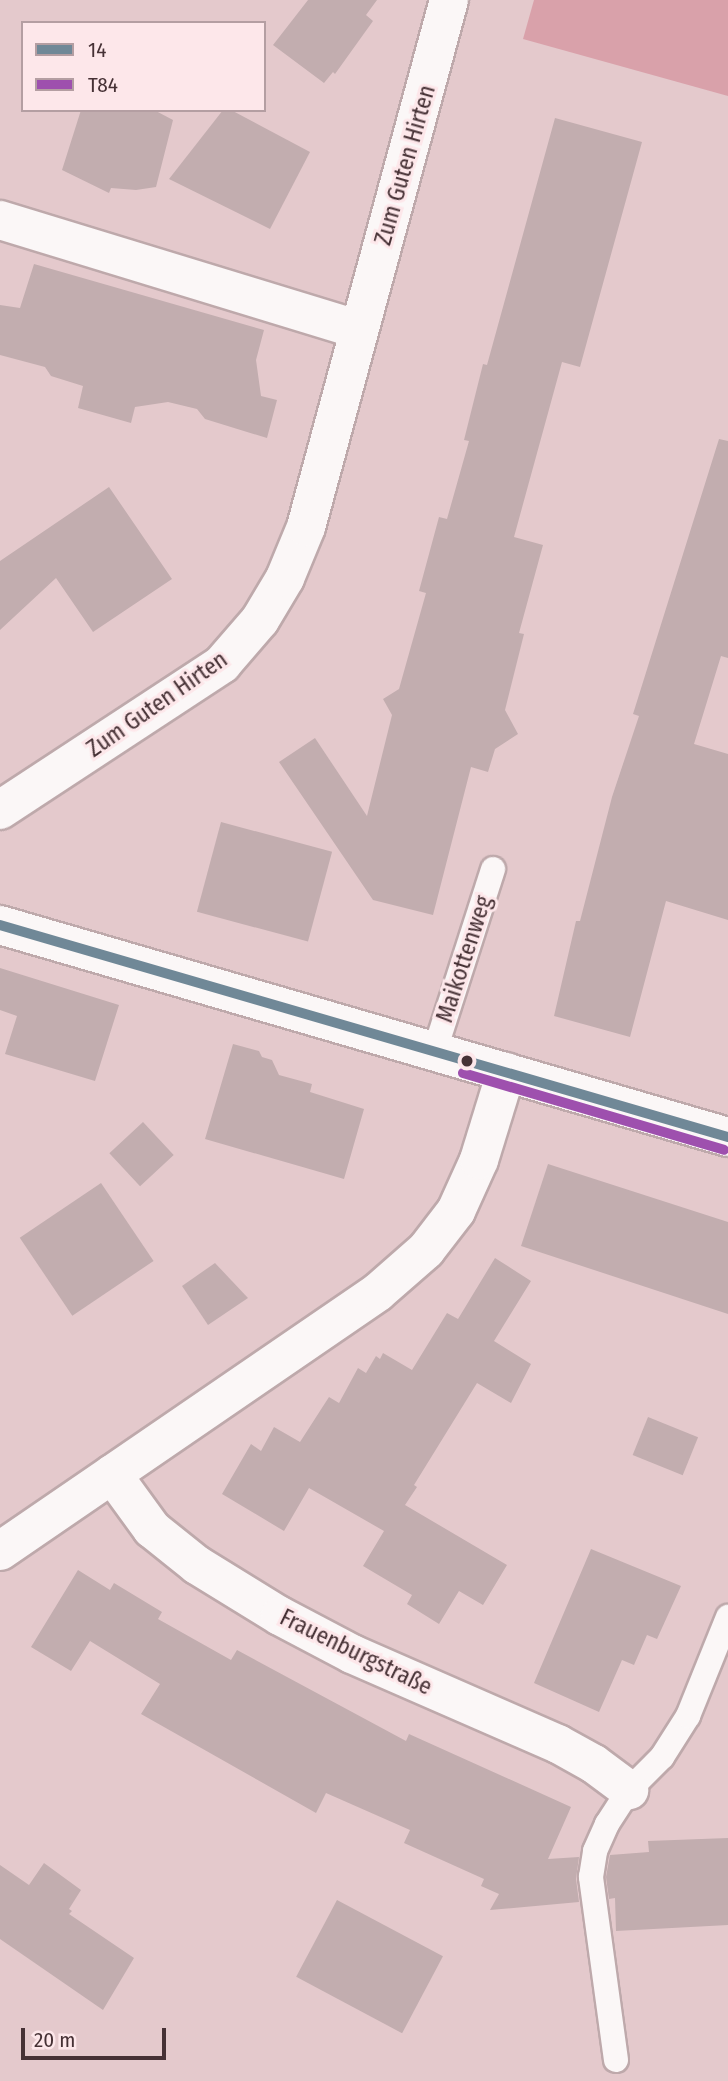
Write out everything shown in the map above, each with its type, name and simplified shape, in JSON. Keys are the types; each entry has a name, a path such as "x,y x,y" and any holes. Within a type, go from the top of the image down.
{"street":[{"name":"Zum Guten Hirten","path":"0,810 222,664 260,620 285,578 306,527 449,0"},
{"path":"0,220 359,330"},
{"name":"Maikottenweg","path":"0,925 728,1137"},
{"path":"0,1551 379,1292 426,1250 456,1211 473,1173 506,1072"},
{"name":"Frauenburgstraße","path":"112,1474 152,1529 197,1565 280,1616 352,1654 558,1744 594,1764 629,1790"}],"lane":[{"name":"Maikottenweg","path":"435,1050 493,869"},
{"path":"616,2060 591,1877 595,1851 607,1824 629,1790 662,1757 688,1716 728,1617"}],"shaded area":[{"path":"534,0 728,0 728,96 523,39"}],"building":[{"path":"308,0 377,0 366,15 373,21 335,74 333,72 324,83 273,45"},
{"path":"80,112 158,112 173,120 156,187 136,190 111,188 109,193 62,170"},
{"path":"221,112 235,112 310,152 270,229 169,179"},
{"path":"555,118 642,142 580,367 562,362 514,537 543,545 519,633 524,634 505,710 518,734 495,749 488,772 471,767 433,915 373,900 279,762 315,738 367,816 392,715 383,699 399,689 426,593 419,591 439,517 447,519 469,441 464,440 483,364 487,365"},
{"path":"34,264 264,330 256,360 261,396 277,400 267,438 205,419 197,409 168,402 135,407 131,423 78,408 83,386 51,376 45,367 0,355 0,305 20,308"},
{"path":"719,439 728,441 728,658 721,656 694,744 728,754 728,920 666,901 630,1037 554,1016 576,921 580,921 612,797 639,716 633,714"},
{"path":"109,487 172,579 93,632 56,578 0,630 0,561"},
{"path":"221,822 332,852 308,942 197,912"},
{"path":"0,968 119,1005 95,1081 5,1054 17,1016 0,1010"},
{"path":"233,1044 259,1051 262,1057 272,1060 279,1075 312,1084 310,1092 364,1109 344,1179 205,1139"},
{"path":"143,1122 174,1155 140,1186 109,1153"},
{"path":"548,1164 728,1222 728,1314 521,1246"},
{"path":"101,1183 154,1261 72,1316 20,1238"},
{"path":"495,1258 531,1281 494,1341 531,1364 511,1403 477,1383 414,1485 417,1487 405,1505 507,1565 483,1605 459,1591 439,1624 407,1604 412,1595 363,1566 384,1531 309,1488 284,1531 222,1494 251,1444 261,1451 274,1427 300,1442 329,1397 339,1403 358,1368 366,1373 376,1356 380,1359 383,1353 412,1370 447,1313 458,1319"},
{"path":"215,1263 248,1298 208,1325 182,1286"},
{"path":"648,1417 698,1437 683,1475 633,1455"},
{"path":"591,1549 681,1586 657,1639 647,1635 634,1665 622,1660 599,1712 534,1683"},
{"path":"78,1570 110,1590 114,1583 162,1612 158,1619 231,1660 237,1650 406,1741 409,1734 571,1807 548,1859 579,1857 576,1879 579,1902 490,1910 499,1894 481,1886 484,1879 404,1843 410,1830 326,1793 316,1813 141,1714 160,1684 90,1641 71,1671 31,1647"},
{"path":"728,1838 728,1925 616,1931 615,1898 609,1899 606,1877 610,1855 649,1852 648,1841"},
{"path":"44,1863 81,1890 69,1909 72,1911 69,1914 134,1958 103,2010 0,1939 0,1865 29,1885"},
{"path":"337,1900 443,1956 402,2033 296,1977"}],"transit line":[{"name":"14","path":"0,925 728,1137"},
{"name":"T84","path":"463,1073 724,1150"}]}
